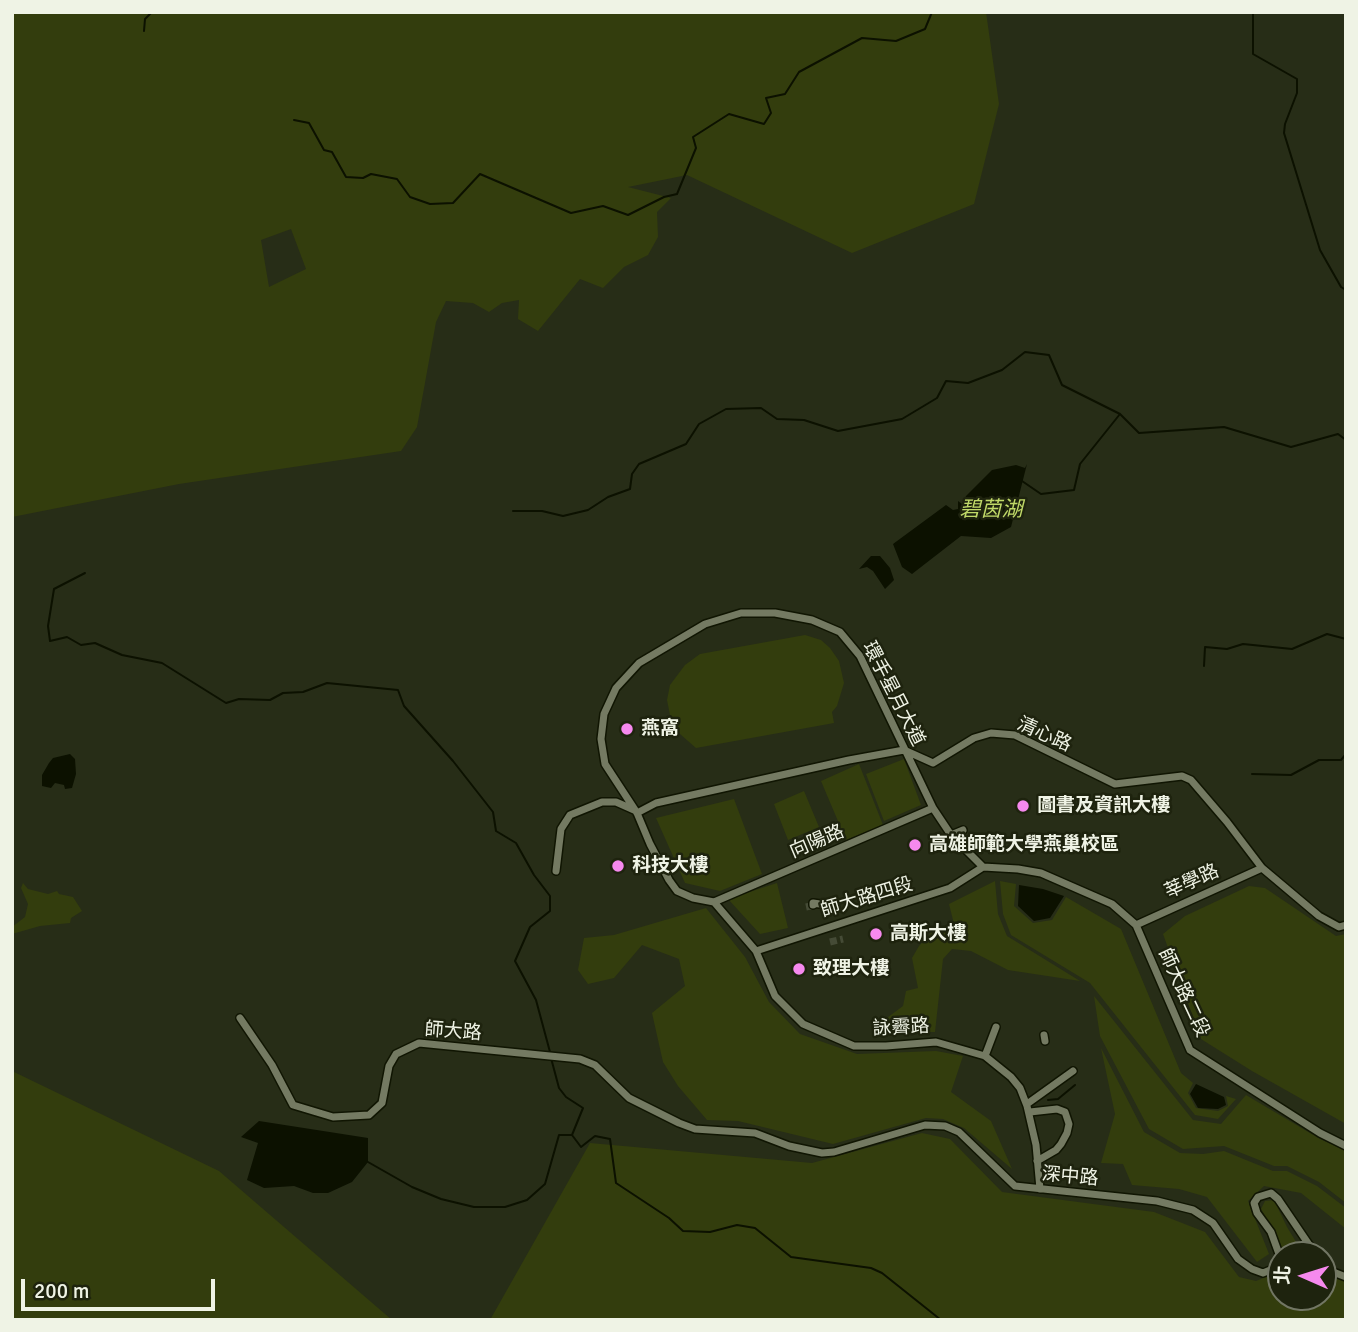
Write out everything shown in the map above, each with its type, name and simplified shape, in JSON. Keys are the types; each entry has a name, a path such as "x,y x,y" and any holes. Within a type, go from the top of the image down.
{"street":[{"name":"環手星月大道","path":"714,902 693,898 677,891 656,856 637,813 605,764 601,739 604,714 616,688 639,663 705,624 741,613 775,613 812,620 840,632 860,656 933,808 951,835 983,867"},
{"name":"清心路","path":"637,813 656,803 904,750 933,763 974,738 991,733 1015,736 1115,784 1182,776 1191,780 1262,868 1319,916 1339,927 1346,925"},
{"path":"556,871 561,829 570,815 602,802 628,806 637,813"},
{"name":"向陽路","path":"714,902 933,808"},
{"path":"951,835 963,830"},
{"path":"983,867 1018,869 1055,878 1112,904 1136,925"},
{"name":"師大路四段","path":"756,951 950,888 983,867"},
{"name":"莘學路","path":"1136,925 1262,868"},
{"path":"714,902 756,951"},
{"name":"師大路二段","path":"1136,925 1190,1050 1320,1133 1346,1146"},
{"name":"詠霽路","path":"756,951 775,996 803,1024 854,1046 936,1042 985,1056 1011,1077 1020,1088 1028,1108 1039,1188"},
{"name":"師大路","path":"240,1018 272,1065 293,1105 333,1117 369,1115 382,1102 389,1066 396,1054 419,1043 580,1059 595,1065 629,1098 695,1129"},
{"path":"985,1056 996,1027"},
{"path":"1028,1108 1073,1071"},
{"path":"1028,1108 1057,1109 1065,1112 1069,1124 1065,1137 1056,1150 1037,1161"},
{"name":"深中路","path":"695,1129 755,1133 789,1146 822,1153 925,1125 945,1126 959,1132 1015,1186 1157,1201 1193,1210 1213,1223 1238,1259 1252,1269 1263,1273 1267,1271"},
{"name":"深中路","path":"1274,1241 1254,1203 1258,1196 1271,1193 1306,1241"}],"green space":[{"path":"12,12 986,12 999,104 974,204 852,253 687,175 628,187 671,198 657,212 658,237 648,255 624,267 603,288 580,279 538,331 518,319 519,300 502,303 489,312 473,303 446,301 436,322 417,427 401,451 179,484 12,517","holes":["291,229 306,269 269,287 261,240"]},
{"path":"805,635 821,640 839,661 844,683 837,706 832,712 834,723 696,748 680,734 671,720 667,700 670,685 685,665 700,654"},
{"path":"904,759 921,805 884,821 866,774"},
{"path":"859,764 883,825 846,840 821,781"},
{"path":"804,791 819,827 788,840 774,804"},
{"path":"734,799 762,874 720,891 685,883 656,818"},
{"path":"995,881 998,914 1007,936 1080,981 1008,970 971,951 952,949 943,959 935,1032 877,1037 876,1026 903,1006 906,991 918,988 912,958 919,946 932,932 954,924 949,904"},
{"path":"1000,881 1016,884 1014,906 1033,923 1052,920 1066,897 1121,929 1181,1073 1193,1083 1188,1093 1196,1108 1218,1111 1228,1106 1226,1096 1236,1099 1218,1119 1195,1115 1090,983 1011,935 1003,914"},
{"path":"23,883 28,889 48,894 57,891 59,894 73,897 82,911 71,918 70,923 40,926 12,934 12,927 25,917 28,904 21,888"},
{"path":"777,883 788,928 760,934 728,899"},
{"path":"1249,886 1265,888 1336,936 1346,934 1346,1124 1201,1039 1163,934 1185,916"},
{"path":"706,908 745,957 769,1002 800,1034 857,1054 936,1051 963,1056 951,1092 991,1121 1012,1169 964,1128 943,1119 926,1118 833,1144 738,1121 707,1120 678,1086 663,1062 652,1013 685,986 679,959 642,945 614,978 588,984 578,970 584,938 614,935"},
{"path":"1094,996 1193,1120 1221,1124 1246,1095 1320,1139 1346,1151 1346,1203 1319,1182 1287,1166 1274,1166 1224,1146 1183,1149 1149,1129 1100,1036"},
{"path":"1101,1048 1144,1132 1180,1153 1224,1151 1273,1171 1287,1171 1317,1186 1346,1208 1346,1229 1301,1193 1264,1186 1248,1201 1267,1249 1267,1255 1257,1262 1207,1197 1179,1189 1132,1185 1123,1164 1101,1163 1115,1114"},
{"path":"12,1071 219,1171 392,1320 12,1320"},
{"path":"922,1133 950,1139 1002,1192 1154,1212 1205,1232 1239,1277 1256,1281 1267,1277 1267,1311 1337,1311 1337,1278 1346,1281 1346,1320 490,1320 590,1143 812,1163"},
{"path":"1274,1200 1296,1241 1278,1241 1261,1209 1265,1201"}],"water":[{"name":"碧茵湖","path":"1027,464 1011,527 991,538 961,536 912,574 902,567 893,544 946,505 953,510 958,509 958,501 962,504 966,496 992,470 1016,465 1025,468"},
{"path":"871,556 880,556 890,568 894,580 885,589 873,571 867,567 859,569"},
{"path":"70,754 75,759 76,774 72,788 65,789 64,785 55,783 51,788 42,786 42,775 53,758"},
{"path":"1019,885 1064,896 1050,918 1034,921 1018,906"},
{"path":"1196,1084 1224,1097 1226,1105 1218,1109 1198,1108 1190,1094"},
{"path":"259,1121 368,1138 368,1162 352,1182 328,1193 313,1193 294,1186 264,1188 247,1180 258,1143 241,1137"}],"waterway":[{"path":"144,31 145,19 152,12"},
{"path":"294,120 309,123 324,150 332,152 346,177 363,178 371,174 397,179 410,197 430,204 453,203 480,174 571,213 603,206 628,215 664,197 677,194 696,148 693,137 729,114 764,124 771,113 766,98 785,94 799,72 862,38 896,41 925,29 932,12"},
{"path":"1253,12 1253,54 1297,79 1297,93 1284,133 1320,250 1341,287 1346,290"},
{"path":"513,511 542,511 563,516 588,510 608,497 630,489 632,474 639,464 686,444 699,424 726,409 761,408 777,419 804,420 838,431 902,419 937,398 946,381 968,383 1002,370 1025,352 1049,355 1062,385 1120,414"},
{"path":"1022,481 1041,494 1074,490 1080,464 1120,414 1139,433 1224,427 1291,447 1338,434 1346,440"},
{"path":"85,573 54,589 48,626 50,641 67,637 81,645 95,643 122,655 162,663 226,703 239,699 270,700 283,693 303,692 327,683 398,690 404,706 453,761 493,812 496,831 516,843 534,875 550,896 550,911 530,927 515,961 536,1000 550,1052"},
{"path":"1204,666 1205,647 1227,649 1243,644 1292,649 1327,634 1346,639"},
{"path":"1252,774 1291,775 1319,760 1341,760 1346,754"},
{"path":"551,1058 559,1088 566,1097 583,1108 572,1135 581,1147 595,1136 610,1139 616,1183 669,1218 683,1231 710,1232 737,1225 755,1228 791,1257 871,1268 882,1273 941,1320"},
{"path":"1048,1100 1058,1099 1075,1085"},
{"path":"368,1162 412,1187 441,1199 474,1207 505,1207 527,1200 545,1184 559,1135 572,1135"}],"tunnel":[{"path":"806,907 825,903"},
{"path":"830,942 843,939"}],"place":[{"name":"燕窩","path":"627,729"},
{"name":"圖書及資訊大樓","path":"1023,806"},
{"name":"高雄師範大學燕巢校區","path":"915,845"},
{"name":"科技大樓","path":"618,866"},
{"name":"高斯大樓","path":"876,934"},
{"name":"致理大樓","path":"799,969"}]}
